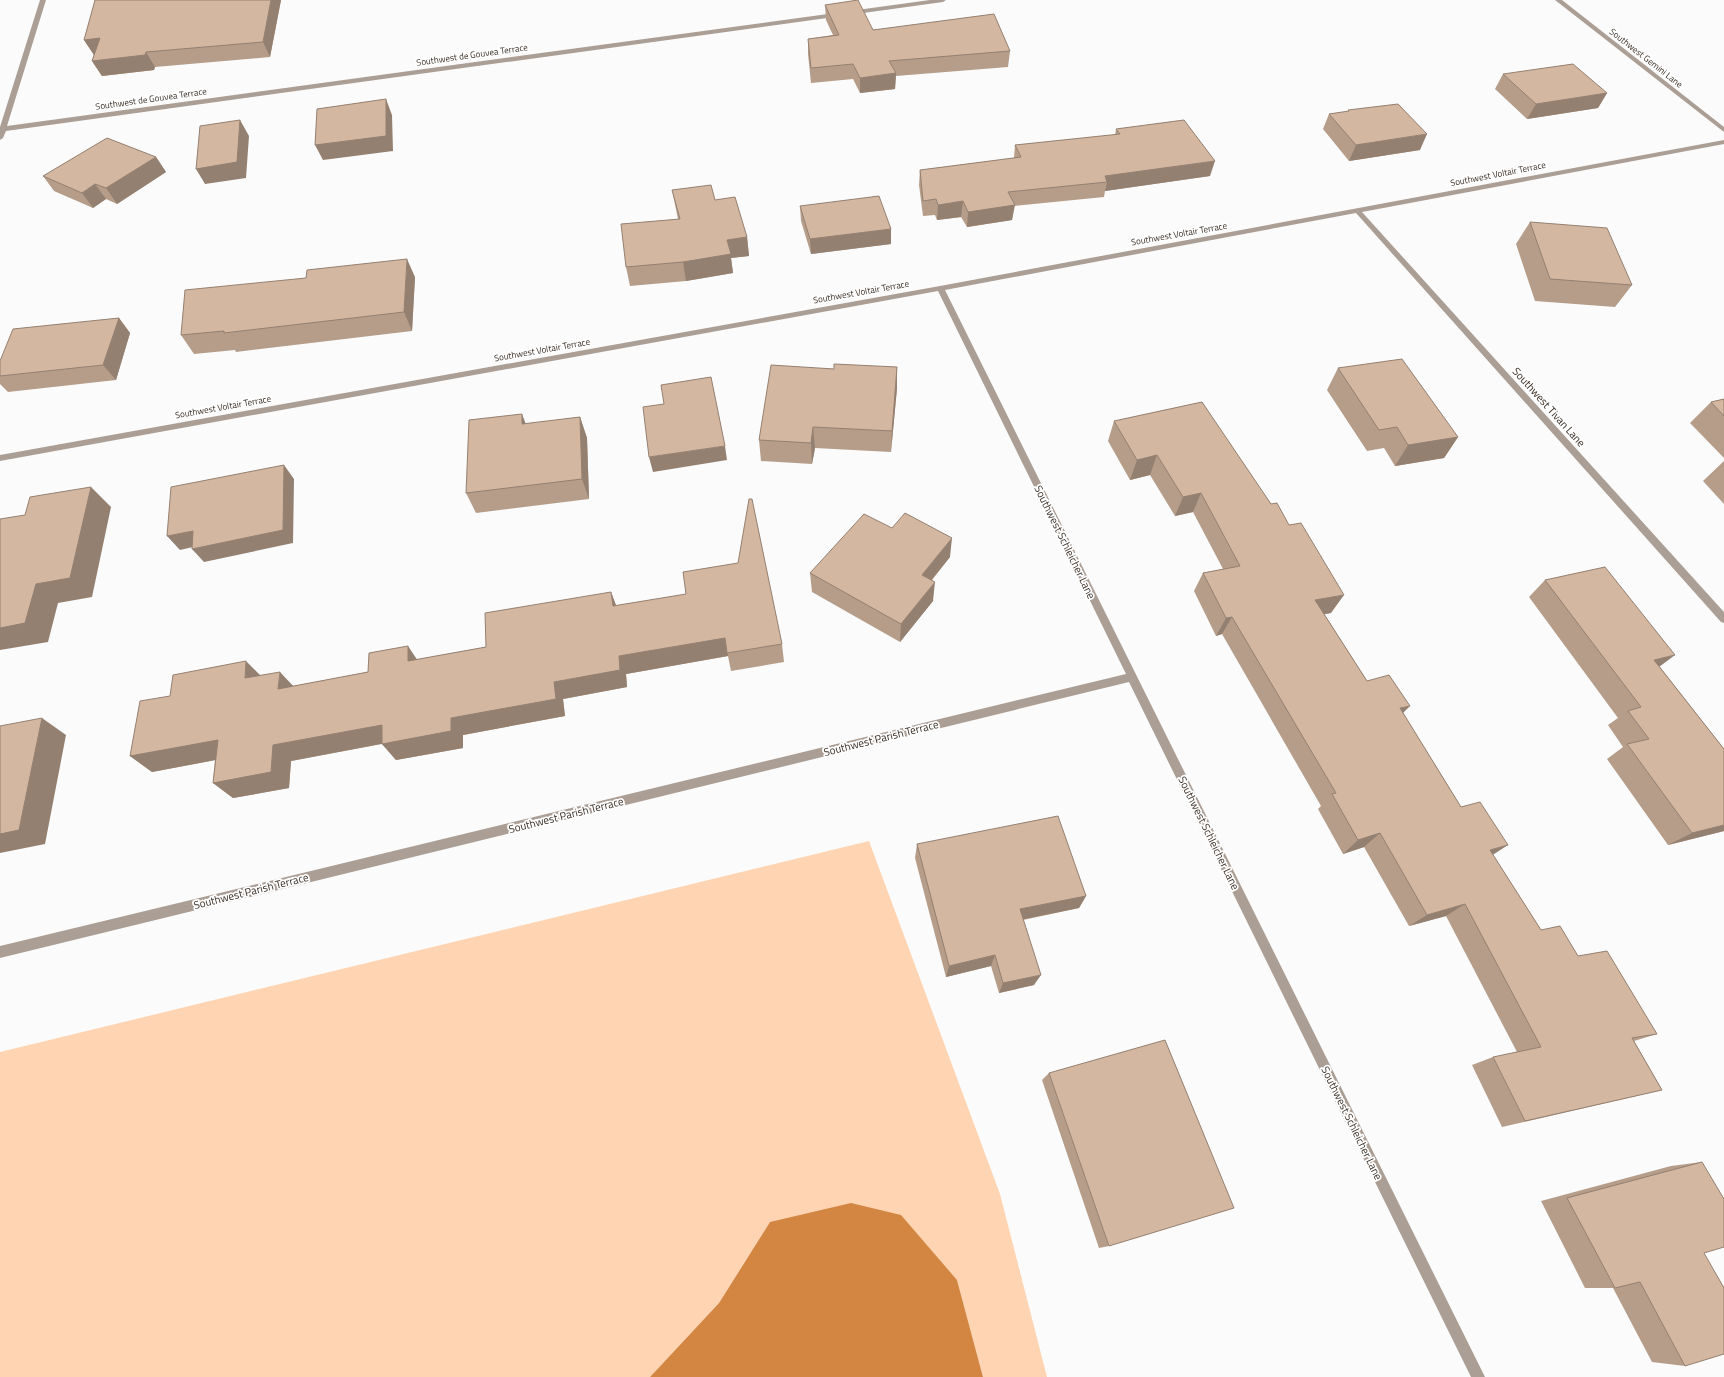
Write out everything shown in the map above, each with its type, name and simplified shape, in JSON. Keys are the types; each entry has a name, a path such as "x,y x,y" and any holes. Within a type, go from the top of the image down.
{"street":[{"path":"0,138 43,0"},
{"name":"Southwest de Gouvea Terrace","path":"3,129 943,0"},
{"name":"Southwest Gemini Lane","path":"1558,0 1724,130"},
{"name":"Southwest Voltair Terrace","path":"0,458 940,288 1724,142"},
{"name":"Southwest Tivan Lane","path":"1358,211 1724,619"},
{"name":"Southwest Schleicher Lane","path":"940,288 1478,1377"},
{"name":"Southwest Parish Terrace","path":"0,952 1132,678"}],"shaded area":[{"path":"869,841 1000,1194 1047,1377 983,1377 957,1280 770,1222 719,1303 650,1377 0,1377 0,1052"},
{"path":"851,1203 901,1215 957,1280 983,1377 650,1377 719,1303 770,1222"}],"building":[{"path":"95,0 271,0 263,42 146,52 145,55 92,61 100,38 84,40"},
{"path":"858,0 873,30 994,14 1010,51 889,61 896,73 860,78 853,64 811,68 808,39 839,35 825,5"},
{"path":"1573,64 1607,93 1536,104 1503,74"},
{"path":"386,99 386,136 315,145 317,109"},
{"path":"1398,104 1427,134 1356,145 1329,114 1349,111 1348,110"},
{"path":"240,120 237,162 196,169 200,126"},
{"path":"1184,120 1215,161 1105,176 1107,182 1008,192 1015,205 968,212 963,201 938,205 936,199 923,201 920,170 1021,157 1015,145 1120,134 1116,129"},
{"path":"107,138 156,157 106,188 95,184 82,193 43,176"},
{"path":"711,185 715,200 735,197 747,237 727,240 731,254 683,262 626,267 621,224 680,219 672,190"},
{"path":"879,196 891,229 810,239 800,206"},
{"path":"1530,222 1607,228 1632,285 1550,279"},
{"path":"407,259 404,312 224,333 224,331 181,335 185,290 306,278 307,270"},
{"path":"119,318 103,365 0,376 0,361 13,329"},
{"path":"1402,359 1458,437 1408,445 1397,427 1379,430 1338,368"},
{"path":"834,364 897,367 892,431 813,427 811,443 759,440 771,365 834,369"},
{"path":"711,377 725,446 649,457 643,407 664,404 661,385"},
{"path":"1724,399 1724,416 1711,402"},
{"path":"1202,402 1271,504 1277,503 1289,525 1301,523 1344,595 1315,600 1367,681 1389,675 1410,706 1400,708 1461,807 1480,802 1508,845 1490,850 1541,930 1560,926 1578,956 1607,951 1657,1034 1632,1038 1662,1090 1525,1121 1493,1057 1541,1047 1465,904 1427,915 1380,833 1358,840 1332,794 1336,793 1232,617 1226,618 1203,573 1240,566 1201,493 1183,497 1157,455 1137,460 1114,421"},
{"path":"522,414 522,424 580,417 582,479 466,493 469,420"},
{"path":"284,465 283,530 192,549 193,531 167,536 171,487"},
{"path":"91,487 70,578 36,584 25,623 0,628 0,519 25,515 30,497"},
{"path":"749,499 752,499 782,644 727,653 725,638 619,656 620,670 554,682 556,699 451,718 451,731 382,744 382,725 273,745 271,772 213,783 218,740 130,756 140,701 170,696 173,675 246,661 245,678 280,672 278,689 368,672 369,653 408,646 408,661 486,647 485,613 611,592 613,606 686,594 683,572 738,563"},
{"path":"905,513 952,538 922,575 935,582 901,624 810,573 864,514 892,528"},
{"path":"1605,567 1675,655 1654,660 1724,749 1724,825 1692,833 1627,744 1649,739 1628,711 1641,707 1545,580"},
{"path":"42,718 19,830 0,834 0,726"},
{"path":"1058,816 1086,896 1020,909 1041,975 1003,983 995,955 949,966 917,844"},
{"path":"1165,1040 1234,1208 1109,1246 1049,1073"},
{"path":"1702,1162 1724,1199 1724,1247 1704,1253 1724,1288 1724,1354 1685,1366 1640,1282 1615,1288 1567,1198"}]}
